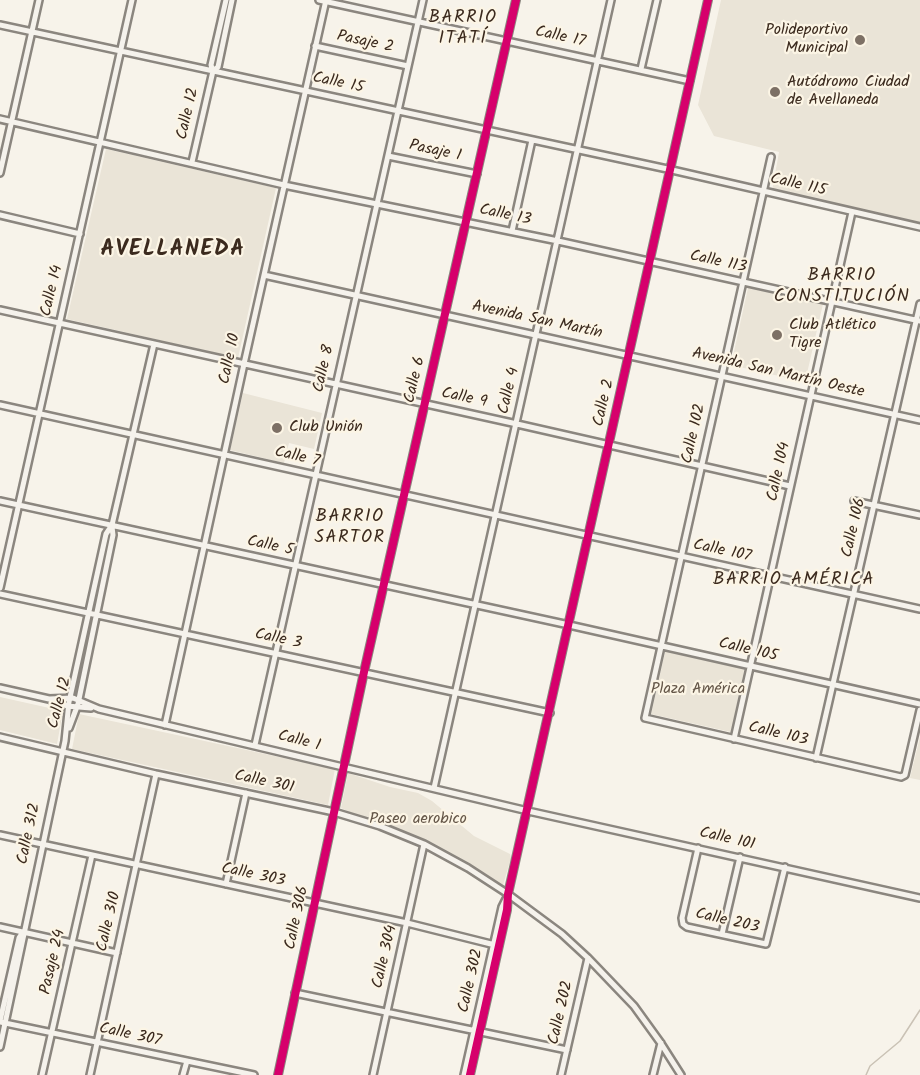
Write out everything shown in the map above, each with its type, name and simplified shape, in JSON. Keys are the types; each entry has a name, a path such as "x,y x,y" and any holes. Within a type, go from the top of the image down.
{"street":[{"path":"0,173 39,0"},
{"name":"Calle 14","path":"0,588 132,0"},
{"name":"Calle 12","path":"192,162 213,71 212,66 226,0"},
{"name":"Calle 12","path":"213,71 218,67 232,0"},
{"name":"Calle 17","path":"323,0 690,81"},
{"name":"Calle 10","path":"165,725 315,46 323,0"},
{"name":"Calle 8","path":"255,745 423,0"},
{"name":"Calle 6","path":"343,766 516,0"},
{"name":"Calle 4","path":"434,788 611,0"},
{"path":"641,69 657,0"},
{"name":"Calle 2","path":"528,811 708,0"},
{"name":"Calle 15","path":"0,25 670,169"},
{"name":"Pasaje 2","path":"315,46 408,66"},
{"name":"Calle 13","path":"0,119 284,185 512,231 650,262"},
{"path":"512,231 532,140"},
{"name":"Pasaje 1","path":"388,156 477,174"},
{"name":"Calle 102","path":"645,718 771,157"},
{"name":"Calle 115","path":"670,169 920,227"},
{"name":"Calle 104","path":"734,739 852,212"},
{"path":"0,215 80,234"},
{"name":"Calle 113","path":"650,262 918,321"},
{"name":"Avenida San Martín","path":"264,275 629,355"},
{"name":"Calle 106","path":"816,758 894,414 918,321 920,304"},
{"name":"Calle 9","path":"0,310 790,486"},
{"name":"Calle 12","path":"65,741 70,698 113,536 112,525 154,344"},
{"name":"Avenida San Martín Oeste","path":"629,355 920,420"},
{"name":"Calle 7","path":"0,405 589,536"},
{"name":"Calle 5","path":"0,501 569,625"},
{"path":"854,501 920,515"},
{"name":"Calle 107","path":"589,536 920,609"},
{"name":"Calle 3","path":"0,594 550,713"},
{"name":"Calle 12","path":"65,741 79,700 92,614"},
{"name":"Calle 105","path":"569,625 920,704"},
{"name":"Calle 1","path":"0,688 69,706 99,709 255,745 528,811"},
{"name":"Calle 1","path":"49,699 70,698 99,709"},
{"name":"Calle 103","path":"645,718 901,777 905,775 920,710"},
{"name":"Calle 301","path":"0,737 156,774 334,812 380,826 424,844 468,868 508,894 562,934 634,1006 681,1075"},
{"name":"Calle 312","path":"0,1047 2,1022 24,940 23,932 65,741"},
{"name":"Calle 306","path":"278,1075 343,766"},
{"name":"Calle 310","path":"90,1075 156,774"},
{"path":"226,884 246,793"},
{"name":"Calle 101","path":"528,811 920,897"},
{"name":"Calle 302","path":"470,1075 477,1032 528,811"},
{"name":"Calle 303","path":"0,835 407,923 497,945"},
{"name":"Calle 304","path":"373,1075 424,844"},
{"name":"Calle 203","path":"698,848 682,918 683,924 687,927 766,944 785,867"},
{"name":"Pasaje 24","path":"42,1075 92,855"},
{"path":"722,934 740,857"},
{"path":"0,927 117,953"},
{"name":"Calle 202","path":"561,1075 588,958"},
{"path":"295,993 567,1050"},
{"name":"Calle 307","path":"2,1022 254,1075"},
{"name":"Calle 302","path":"464,1075 477,1032"},
{"path":"653,1075 661,1043"},
{"path":"183,1075 187,1061"}],"green space":[{"path":"721,0 920,0 920,225 772,191 779,152 714,136 698,105"},
{"path":"106,149 276,188 238,358 67,319"},
{"name":"Club Atlético Tigre","path":"748,288 823,304 805,382 731,365"},
{"name":"Club Unión","path":"243,393 322,413 314,449 289,443 284,463 230,450"},
{"name":"Plaza América","path":"666,648 745,666 731,732 651,714"},
{"path":"0,697 63,711 57,744 0,730"},
{"path":"79,714 335,769 328,805 72,749"},
{"path":"920,737 920,780 910,778"},
{"name":"Paseo aerobico","path":"348,773 390,787 418,793 432,801 474,836 510,854 511,858 503,885 341,808"}],"waterway":[{"path":"866,1075 870,1066 900,1041 920,1010"}],"cycle path":[{"path":"278,1075 364,672 516,0"},
{"path":"470,1075 507,910 508,894 708,0"}],"place":[{"name":"Polideportivo Municipal","path":"860,40"},
{"name":"Autódromo Ciudad de Avellaneda","path":"775,92"},
{"name":"Club Atlético Tigre","path":"777,335"},
{"name":"Club Unión","path":"277,428"}],"district":[{"name":"BARRIO ITATÍ","path":"463,29"},
{"name":"AVELLANEDA","path":"173,251"},
{"name":"BARRIO CONSTITUCIÓN","path":"842,287"},
{"name":"BARRIO SARTOR","path":"350,528"},
{"name":"BARRIO AMÉRICA","path":"794,581"}]}
